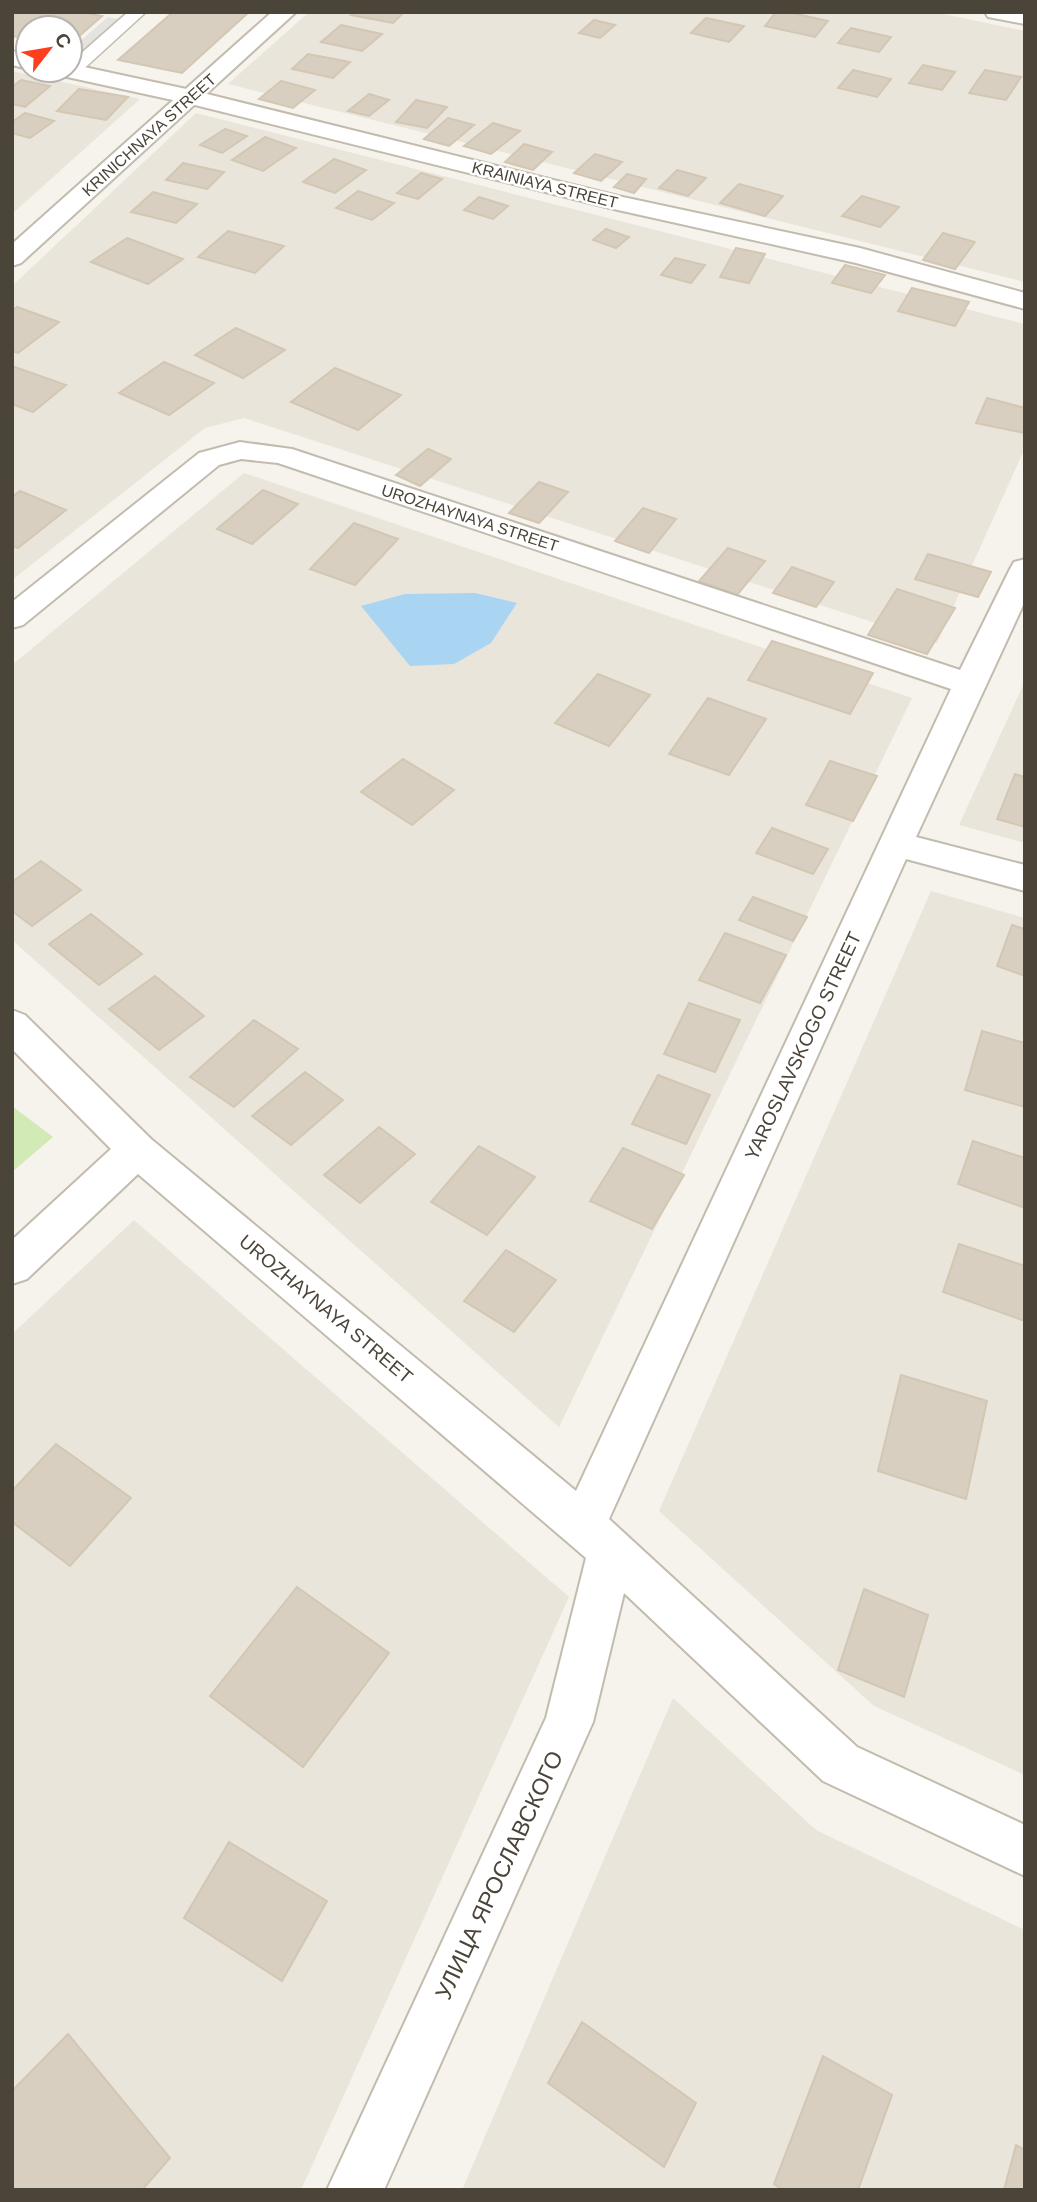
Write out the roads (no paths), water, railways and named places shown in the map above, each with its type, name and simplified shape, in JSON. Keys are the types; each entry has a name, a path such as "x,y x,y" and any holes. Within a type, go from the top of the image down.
{"street":[{"name":"KRINICHNAYA STREET","path":"12,258 285,12"},
{"path":"996,12 1025,18"},
{"name":"KRAINIAYA STREET","path":"84,74 191,97 618,203 859,256 1025,301"},
{"name":"UROZHAYNAYA STREET","path":"12,618 209,459 240,450 282,455 969,684"},
{"name":"YAROSLAVSKOGO STREET","path":"597,1537 897,844 969,684 1025,569"},
{"path":"897,844 1025,878"},
{"name":"UROZHAYNAYA STREET","path":"12,1025 137,1150 597,1537 840,1764 1025,1851"},
{"path":"12,1266 137,1150"},
{"name":"УЛИЦА ЯРОСЛАВСКОГО","path":"355,2190 569,1722 597,1537"}],"lane":[{"path":"84,58 138,12"}],"water":[{"path":"475,593 517,603 491,643 454,664 410,666 361,606 405,594"}]}
